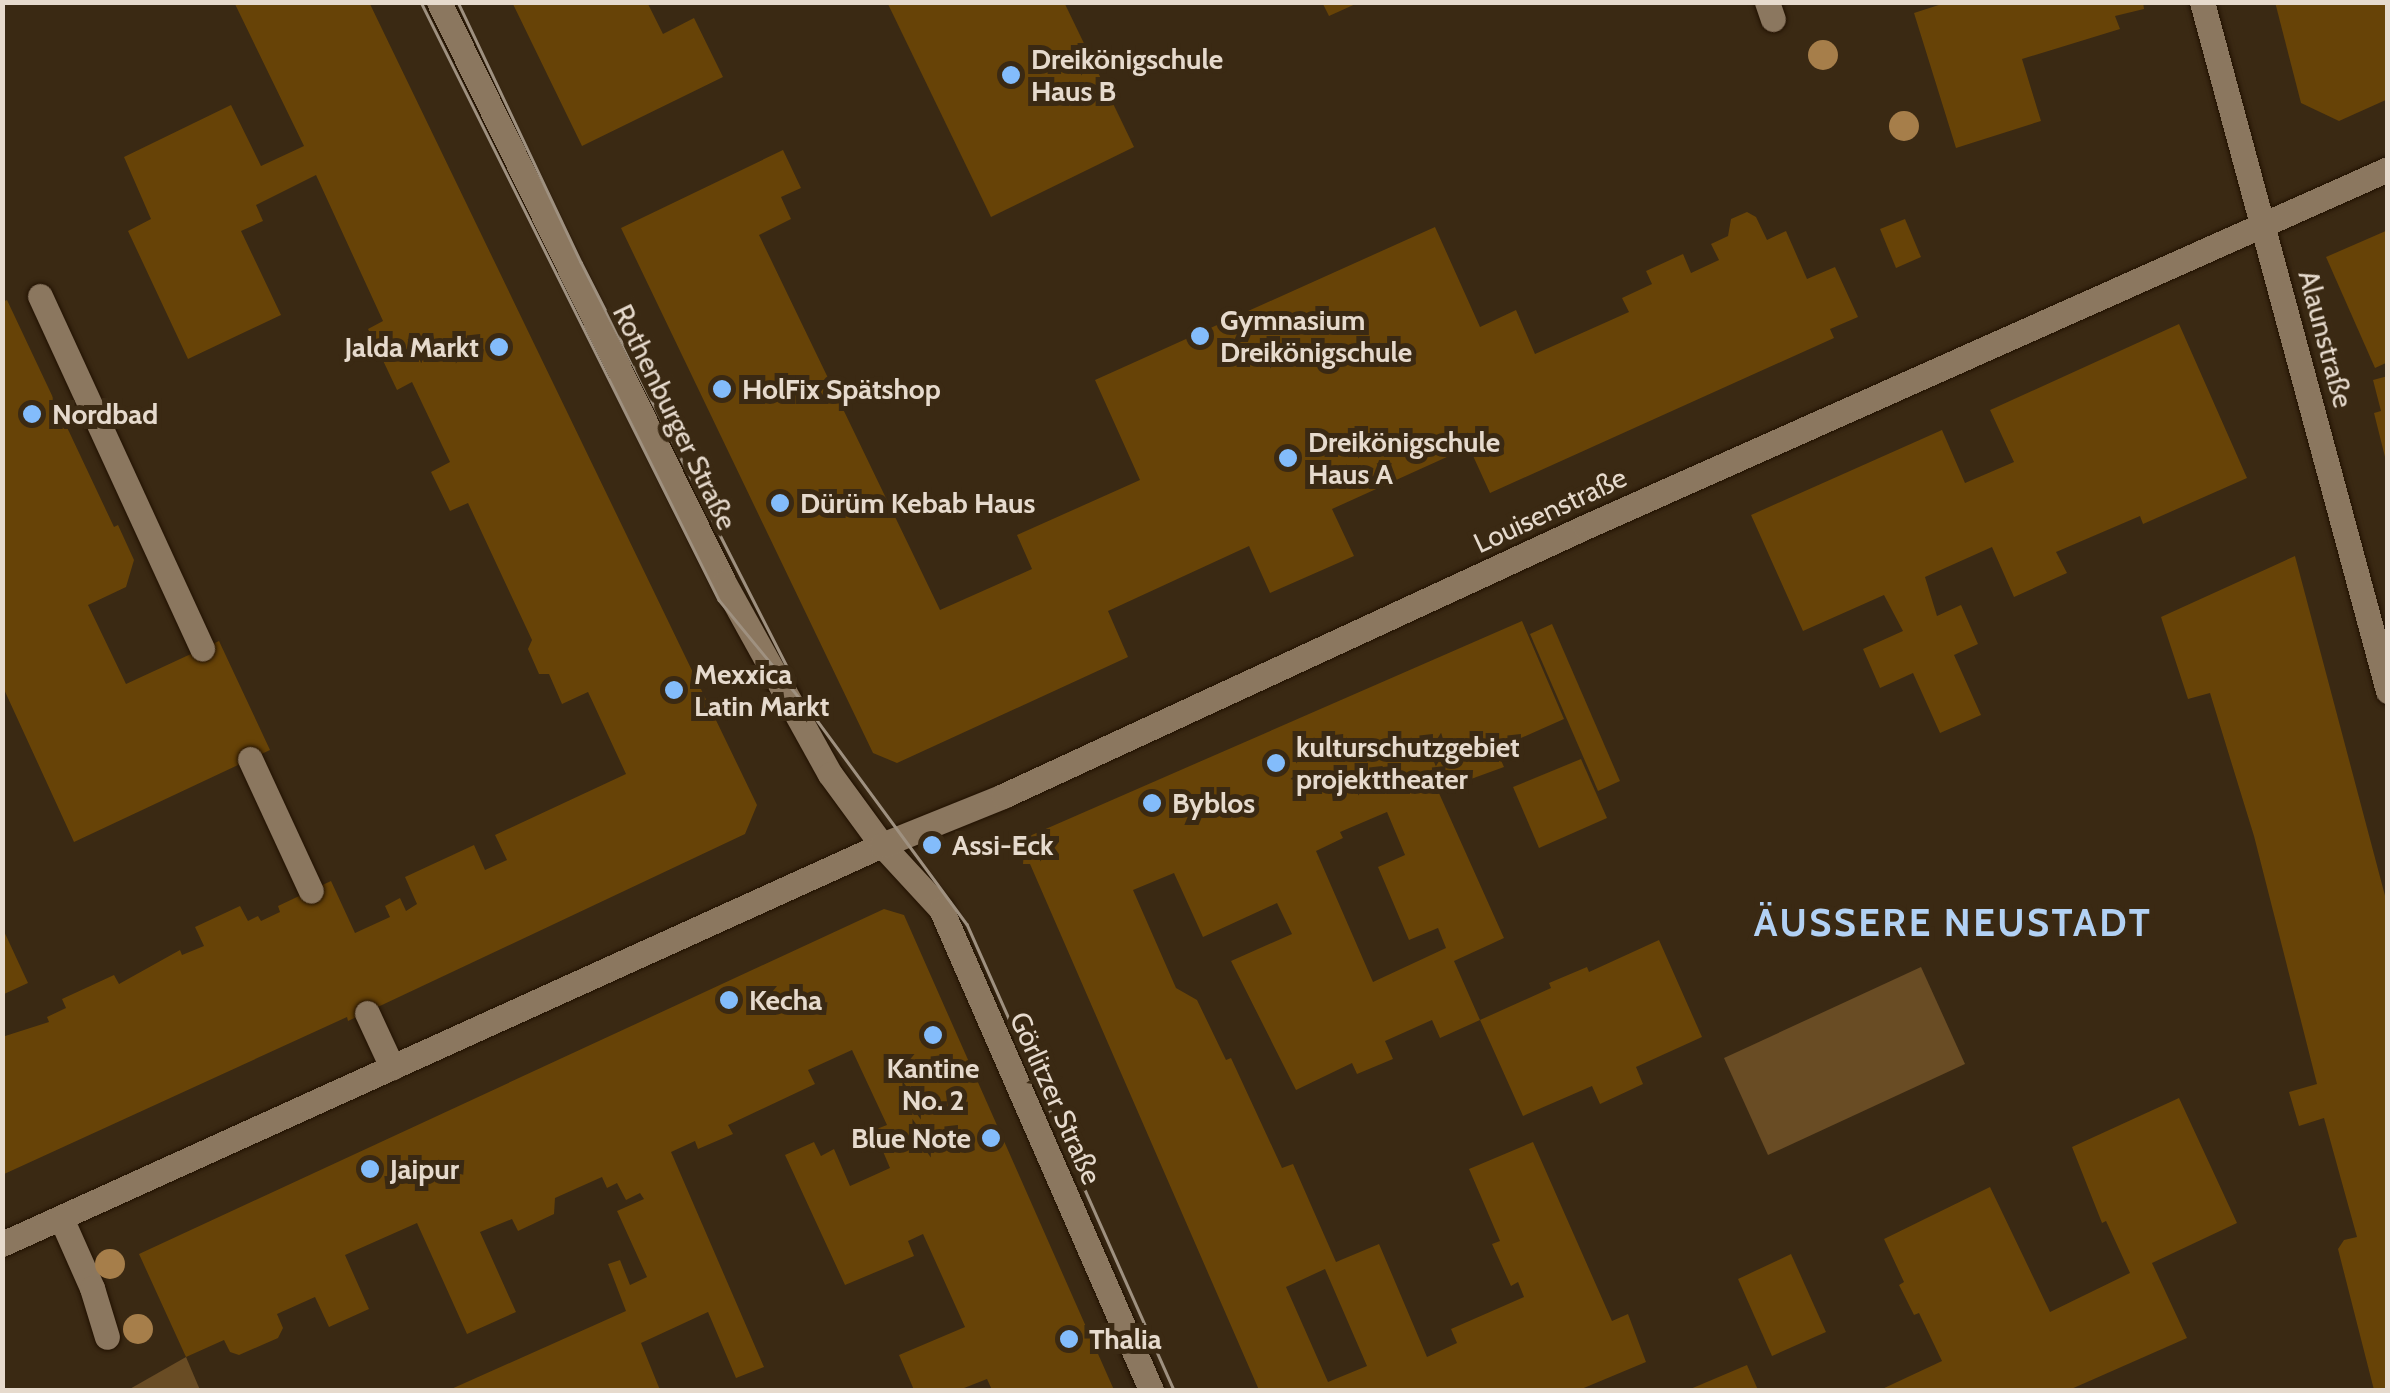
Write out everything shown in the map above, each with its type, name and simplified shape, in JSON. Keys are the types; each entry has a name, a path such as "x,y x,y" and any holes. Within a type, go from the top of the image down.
{"street":[{"name":"Rothenburger Straße","path":"439,2 724,583 830,774 882,845"},
{"name":"Alaunstraße","path":"2202,2 2388,691"},
{"name":"Louisenstraße","path":"2,1244 882,845 1003,796 1584,526 2388,170"},
{"path":"40,296 202,649"},
{"path":"250,759 311,891"},
{"name":"Görlitzer Straße","path":"882,845 941,909 1152,1390"},
{"path":"367,1013 392,1067"},
{"path":"60,1218 92,1288 107,1337"}],"shaded area":[{"path":"1921,967 1965,1064 1768,1155 1724,1058"},
{"path":"186,1357 200,1390 128,1390"}],"building":[{"path":"234,2 369,2 757,805 745,834 348,1021 347,1017 2,1175 2,1037 49,1022 47,1017 66,1008 62,999 114,975 119,984 180,950 182,955 204,946 195,927 240,906 248,921 258,916 261,921 280,912 278,906 331,881 355,933 390,917 385,906 400,898 406,911 417,904 405,877 474,845 485,870 507,860 495,835 626,774 588,692 562,704 549,674 539,674 528,649 532,640 468,503 450,511 431,472 450,462 412,382 397,390 368,329 383,321 316,175 256,205 263,221 241,231 281,315 188,359 128,231 151,219 124,157 231,105 261,166 304,146"},
{"path":"512,2 647,2 663,34 694,18 723,77 582,146"},
{"name":"Dreikönigschule Haus B","path":"887,2 1064,2 1134,147 991,217"},
{"path":"1322,2 1360,2 1329,16"},
{"path":"1948,2 2143,2 2144,9 2115,16 2120,29 2022,59 2041,121 1956,148 1914,13"},
{"path":"2275,2 2388,2 2388,99 2339,121 2301,103"},
{"path":"783,150 801,188 781,197 791,219 759,235 940,610 1032,569 1017,535 1140,480 1095,380 1435,227 1480,327 1516,310 1535,354 1629,312 1622,298 1652,284 1646,271 1683,254 1691,273 1719,260 1711,244 1728,236 1731,219 1747,212 1756,217 1767,240 1786,231 1807,279 1835,267 1858,317 1830,329 1834,338 1490,493 1469,447 1332,509 1354,556 1270,593 1249,546 1108,611 1128,657 897,763 873,753 621,228"},
{"path":"1905,219 1921,257 1896,268 1880,229"},
{"path":"2388,230 2388,362 2375,368 2326,257"},
{"path":"7,300 114,527 118,525 134,560 126,587 88,605 126,684 219,641 270,750 74,842 2,685 2,302"},
{"path":"2179,324 2247,478 2143,524 2140,516 2056,552 2067,573 2014,597 1992,547 1925,577 1937,616 1961,605 1978,644 1954,655 1981,715 1940,733 1913,673 1880,688 1863,649 1903,631 1884,595 1803,631 1751,515 1942,430 1965,483 2014,462 1990,410"},
{"path":"2388,376 2386,461 2374,413 2381,411 2373,380"},
{"path":"2295,556 2388,907 2388,1390 2374,1390 2338,1249 2344,1240 2357,1237 2324,1118 2299,1126 2289,1092 2317,1084 2254,836 2210,693 2188,699 2161,617"},
{"path":"1522,621 1564,719 1496,749 1504,767 1438,791 1504,938 1454,961 1480,1020 1440,1038 1432,1020 1385,1041 1393,1059 1357,1074 1352,1063 1296,1090 1231,961 1292,934 1277,903 1203,937 1174,873 1133,890 1176,988 1197,1000 1226,1060 1231,1058 1282,1168 1293,1164 1336,1262 1379,1244 1427,1357 1457,1343 1451,1329 1524,1297 1518,1282 1511,1286 1492,1244 1500,1241 1469,1169 1533,1142 1612,1321 1628,1314 1646,1362 1579,1390 1259,1390 1030,864 1023,864 1025,838","holes":["1387,812 1405,855 1378,867 1409,940 1438,928 1446,948 1373,982 1316,851 1343,838 1340,832","1325,1269 1367,1366 1328,1382 1286,1287"]},
{"path":"1552,624 1620,781 1598,791 1530,634"},
{"path":"1581,759 1607,818 1539,848 1513,787"},
{"path":"884,909 904,915 1114,1390 992,1390 987,1379 959,1390 914,1390 899,1355 965,1327 923,1234 908,1241 914,1256 845,1285 785,1155 814,1142 821,1156 834,1149 850,1186 890,1168 874,1130 887,1125 852,1050 808,1070 815,1084 728,1125 733,1134 698,1149 695,1141 671,1152 764,1367 736,1378 708,1312 641,1343 660,1390 449,1390 626,1311 608,1264 620,1260 630,1285 647,1277 617,1211 644,1199 640,1193 626,1200 617,1183 607,1188 602,1177 555,1198 554,1214 518,1231 512,1219 480,1232 516,1312 467,1334 417,1223 345,1255 369,1309 329,1327 315,1297 277,1314 283,1328 278,1338 239,1355 230,1352 224,1340 186,1357 139,1254"},
{"path":"2,927 28,983 2,995"},
{"path":"1659,940 1702,1037 1636,1067 1643,1084 1600,1104 1592,1086 1523,1116 1480,1020 1551,988 1549,983 1587,967 1589,972"},
{"path":"2179,1098 2237,1223 2152,1263 2187,1338 2069,1390 1880,1390 1942,1361 1919,1313 1914,1315 1899,1285 1904,1282 1884,1239 1990,1187 2050,1312 2130,1273 2106,1221 2102,1223 2072,1147"},
{"path":"1791,1254 1826,1332 1772,1356 1738,1279"},
{"path":"1747,1365 1758,1390 1688,1390"}],"tram line":[{"path":"421,2 719,600 811,712 967,924 1174,1390"},
{"path":"458,2 581,262 791,674"}],"place":[{"name":"Dreikönigschule Haus B","path":"1011,75"},
{"name":"Gymnasium Dreikönigschule","path":"1200,336"},
{"name":"Jalda Markt","path":"499,347"},
{"name":"HolFix Spätshop","path":"722,389"},
{"name":"Nordbad","path":"32,414"},
{"name":"Dreikönigschule Haus A","path":"1288,458"},
{"name":"Dürüm Kebab Haus","path":"780,503"},
{"name":"Mexxica Latin Markt","path":"674,690"},
{"name":"kulturschutzgebiet projekttheater","path":"1276,763"},
{"name":"Byblos","path":"1152,803"},
{"name":"Assi-Eck","path":"932,845"},
{"name":"Kecha","path":"729,1000"},
{"name":"Kantine No. 2","path":"933,1035"},
{"name":"Blue Note","path":"991,1138"},
{"name":"Jaipur","path":"370,1169"},
{"name":"Thalia","path":"1069,1339"}],"district":[{"name":"ÄUSSERE NEUSTADT","path":"1953,923"}]}
